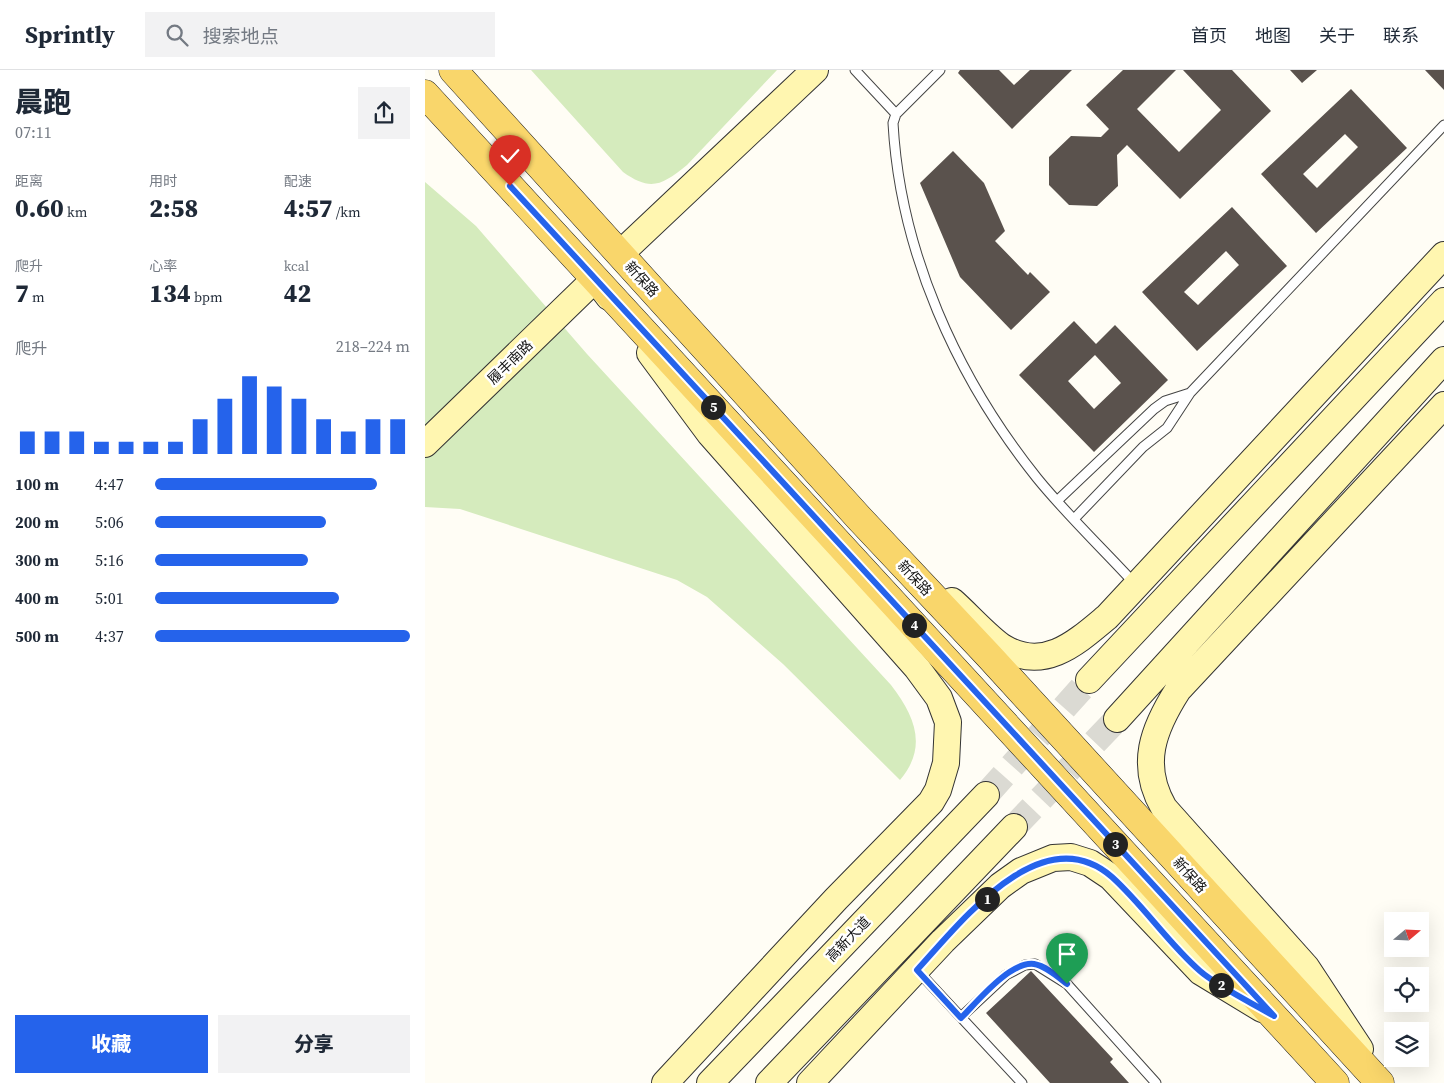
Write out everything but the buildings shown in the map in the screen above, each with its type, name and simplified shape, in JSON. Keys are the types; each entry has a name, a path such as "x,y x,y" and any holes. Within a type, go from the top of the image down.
{"main road":[{"name":"新保路","path":"453,70 859,518 989,656 1381,1083"},
{"path":"620,254 815,70"},
{"path":"425,94 1335,1083"},
{"path":"859,518 1004,648 1030,658 1054,654 1074,644 1107,617 1444,255"},
{"path":"595,279 710,434 926,680 939,698 948,722 944,777 931,802 836,899 665,1083"},
{"name":"履丰南路","path":"425,444 595,279"},
{"path":"1089,680 1444,301"},
{"path":"1117,719 1444,360"},
{"path":"1381,1083 1306,967 1164,808 1155,793 1150,771 1152,748 1162,715 1178,690 1444,405"},
{"name":"高新大道","path":"710,1083 986,795"},
{"path":"769,1083 1014,827"},
{"path":"810,1083 1000,886 1037,863 1053,858 1071,857 1090,863 1111,877 1201,972 1274,1016"}],"lane":[{"path":"855,70 896,114"},
{"path":"940,70 896,114 893,123 893,135 903,199 931,296 961,362 998,424 1024,460 1058,500 1137,586"},
{"path":"1075,518 1143,447 1167,428 1190,394 1444,126"},
{"path":"1058,500 1153,409 1165,402 1190,394"},
{"path":"961,1018 1006,975 1025,965 1035,964 1067,984 1156,1083"},
{"path":"917,970 1022,1083"}],"green space":[{"path":"531,70 777,70 687,165 663,181 649,184 641,182 623,172"},
{"path":"425,182 476,226 587,354 891,685 906,708 915,732 914,756 909,768 900,780 783,664 707,597 677,580 460,509 425,507"}],"tunnel":[{"path":"986,795 1089,680"},
{"path":"1014,827 1117,719"}],"route":[{"path":"510,186 1274,1016 1201,972 1111,877 1090,863 1071,857 1053,858 1037,863 1000,886 961,922 917,970 961,1018 1006,975 1025,965 1035,964 1045,968 1067,984"}]}
